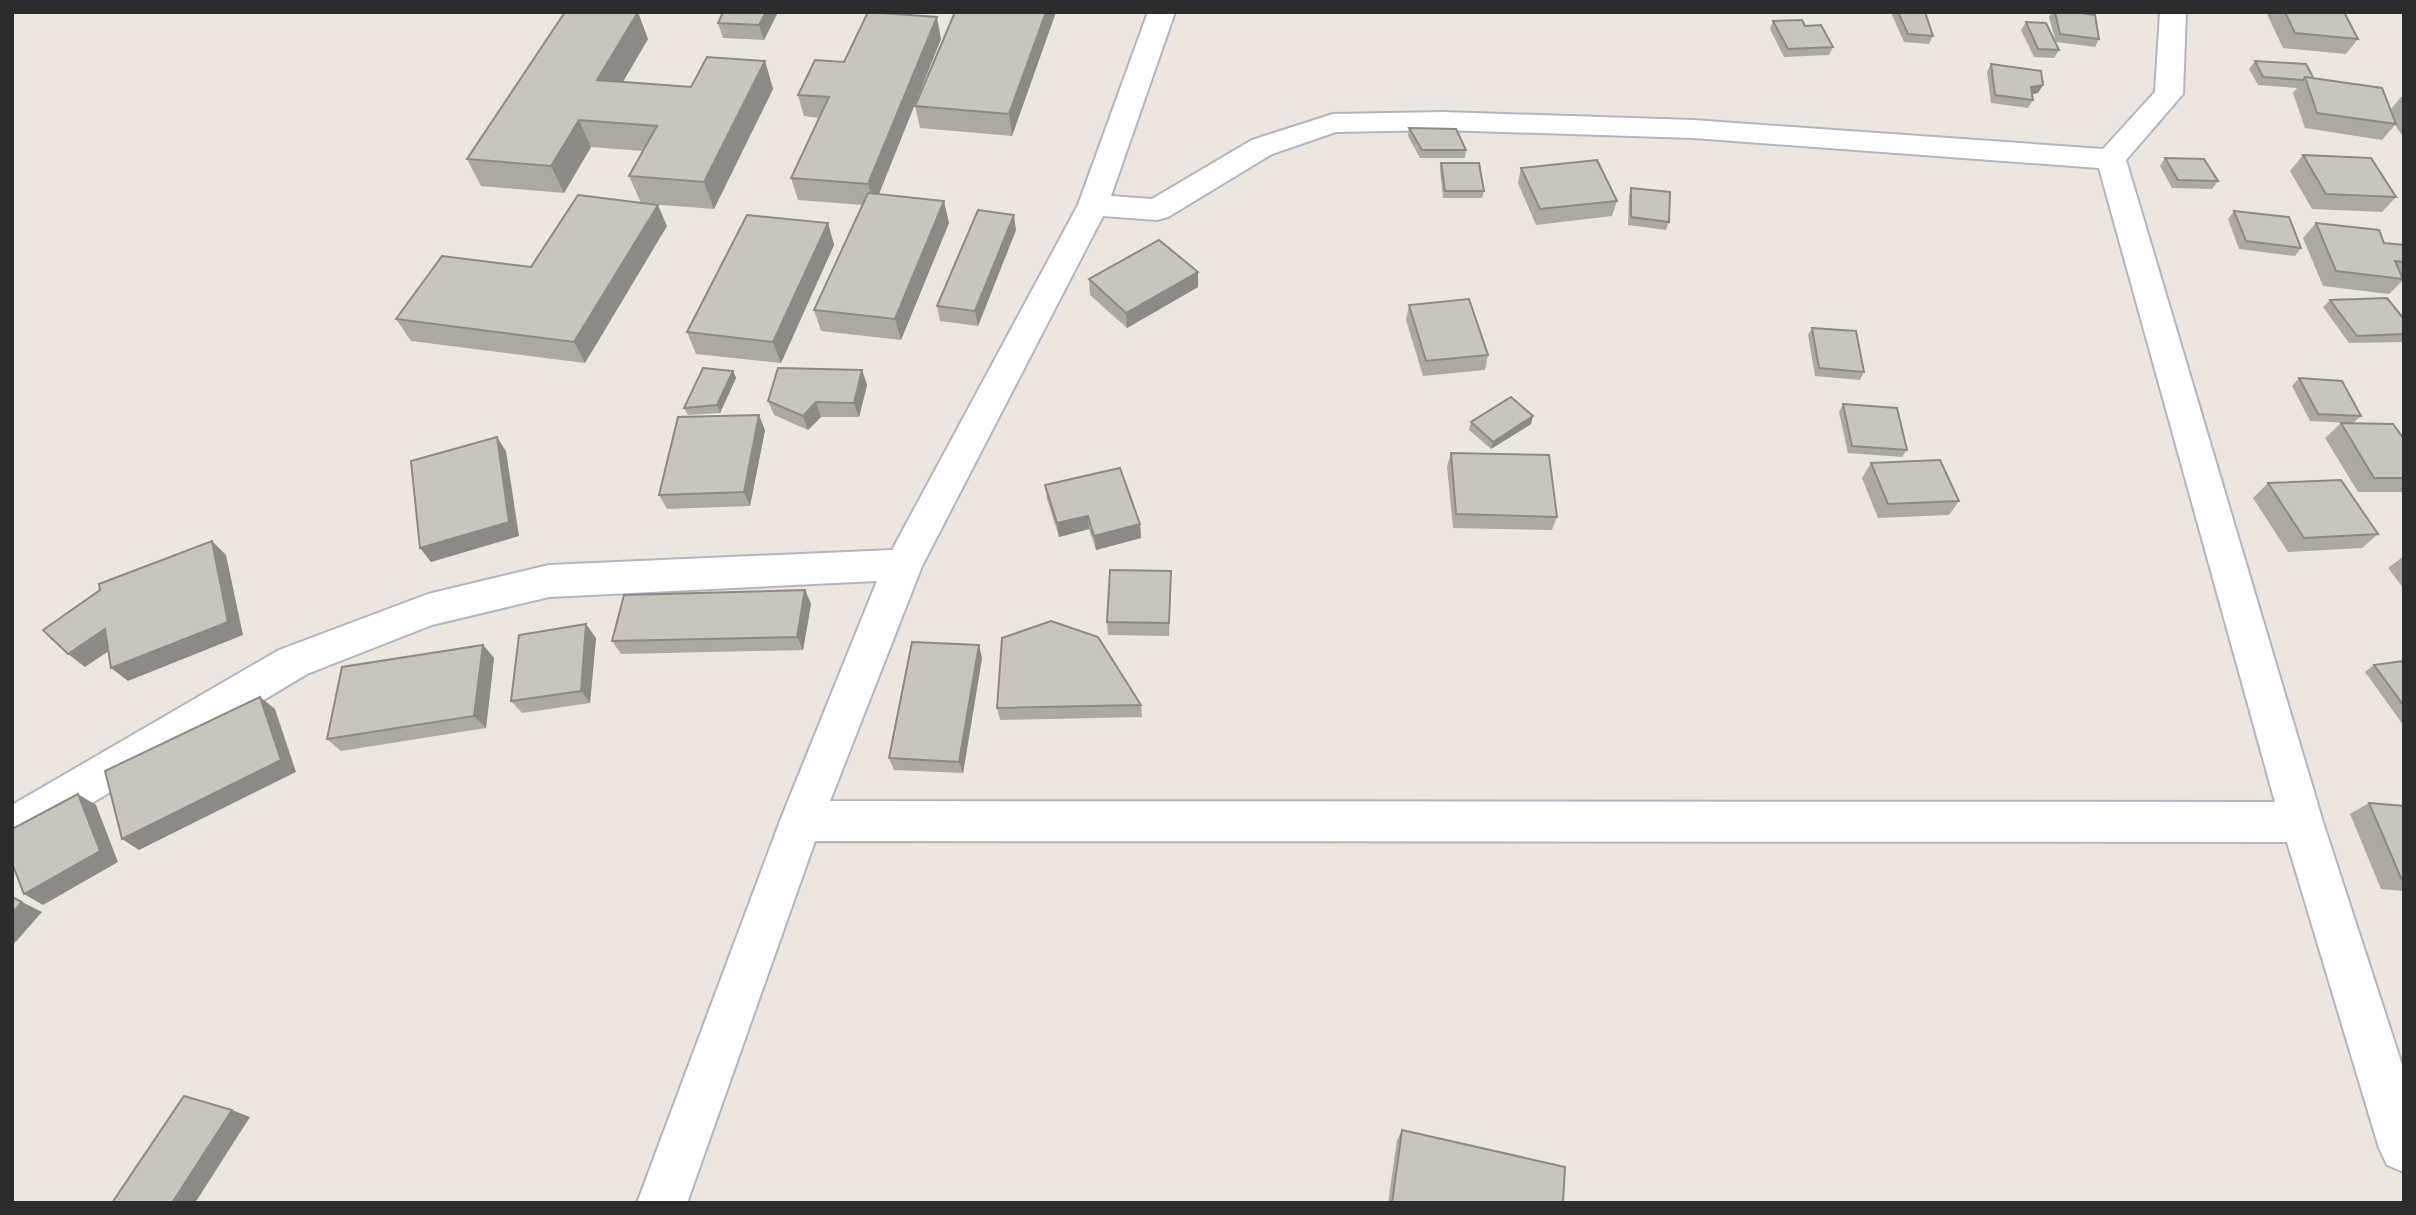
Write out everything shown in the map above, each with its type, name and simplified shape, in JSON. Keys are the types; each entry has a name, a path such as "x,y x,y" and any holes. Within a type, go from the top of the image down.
{"street":[{"path":"662,1203 801,821 903,565 1093,205 1162,12"},
{"path":"2112,159 2169,94 2173,12"},
{"path":"1093,205 1157,210 1262,147 1333,123 1443,121 1693,130 2112,159"},
{"path":"2112,159 2302,822 2404,1148"},
{"path":"12,828 293,662 428,610 549,581 903,565"},
{"path":"801,821 2302,822"}],"building":[{"path":"565,12 638,12 597,80 691,87 707,57 765,61 704,182 629,176 657,126 579,120 551,166 467,159"},
{"path":"723,12 766,12 759,25 718,23"},
{"path":"868,12 937,17 868,184 791,178 829,97 798,95 815,60 844,62"},
{"path":"955,12 1046,12 1009,114 915,106"},
{"path":"1898,12 1925,12 1933,36 1908,34"},
{"path":"2055,12 2095,15 2099,39 2060,34"},
{"path":"2285,12 2344,12 2358,39 2295,33"},
{"path":"1802,20 1805,26 1821,25 1833,47 1788,49 1773,21"},
{"path":"2026,22 2046,23 2059,50 2038,49"},
{"path":"2255,61 2306,64 2314,79 2263,77"},
{"path":"1991,64 2041,71 2043,85 2031,87 2033,100 1995,95"},
{"path":"2305,77 2382,88 2396,124 2317,113"},
{"path":"1409,128 1456,129 1466,150 1422,150"},
{"path":"2303,155 2371,158 2396,197 2326,194"},
{"path":"2165,158 2204,159 2218,181 2178,180"},
{"path":"1597,160 1617,201 1540,209 1521,168"},
{"path":"1441,163 1479,163 1484,191 1445,191"},
{"path":"1631,188 1670,192 1669,222 1631,217"},
{"path":"868,193 944,201 895,319 814,310"},
{"path":"578,195 658,205 574,342 396,319 442,256 531,267"},
{"path":"978,210 1014,215 975,311 937,306"},
{"path":"2234,211 2289,217 2301,248 2246,241"},
{"path":"747,215 828,223 773,342 687,332"},
{"path":"2316,223 2379,230 2384,243 2404,245 2404,262 2395,261 2403,279 2336,271"},
{"path":"1159,240 1198,272 1126,313 1089,279"},
{"path":"2387,298 2404,319 2404,334 2357,336 2330,300"},
{"path":"1469,299 1488,355 1426,361 1409,305"},
{"path":"1812,328 1856,331 1864,372 1819,368"},
{"path":"703,368 733,371 717,405 684,408"},
{"path":"778,368 862,370 854,403 816,402 803,416 768,401"},
{"path":"2299,378 2342,381 2361,416 2318,414"},
{"path":"1511,397 1533,416 1493,442 1471,422"},
{"path":"1843,404 1897,408 1907,450 1852,446"},
{"path":"759,415 744,492 659,495 678,417"},
{"path":"2341,423 2393,424 2404,439 2404,478 2374,478"},
{"path":"497,437 509,522 420,548 411,461"},
{"path":"1451,453 1549,455 1557,517 1456,514"},
{"path":"1940,460 1959,501 1888,504 1871,463"},
{"path":"1120,468 1140,524 1094,536 1088,516 1057,523 1045,485"},
{"path":"2341,480 2378,534 2304,538 2268,483"},
{"path":"212,541 228,622 111,668 105,629 68,654 43,630 100,590 99,584"},
{"path":"1110,570 1171,571 1169,623 1107,622"},
{"path":"805,590 797,637 612,641 624,595"},
{"path":"1051,621 1098,637 1141,705 997,708 1002,638"},
{"path":"586,624 581,691 511,701 519,635"},
{"path":"912,642 979,645 959,762 889,758"},
{"path":"483,645 474,716 327,739 342,667"},
{"path":"2404,661 2404,706 2374,665"},
{"path":"260,697 281,760 122,839 105,771"},
{"path":"78,794 100,851 24,894 12,863 12,829"},
{"path":"2369,803 2404,806 2404,879 2401,878"},
{"path":"12,897 22,902 12,913"},
{"path":"184,1096 232,1110 172,1203 112,1203"},
{"path":"1402,1130 1565,1167 1563,1203 1392,1203"}]}
